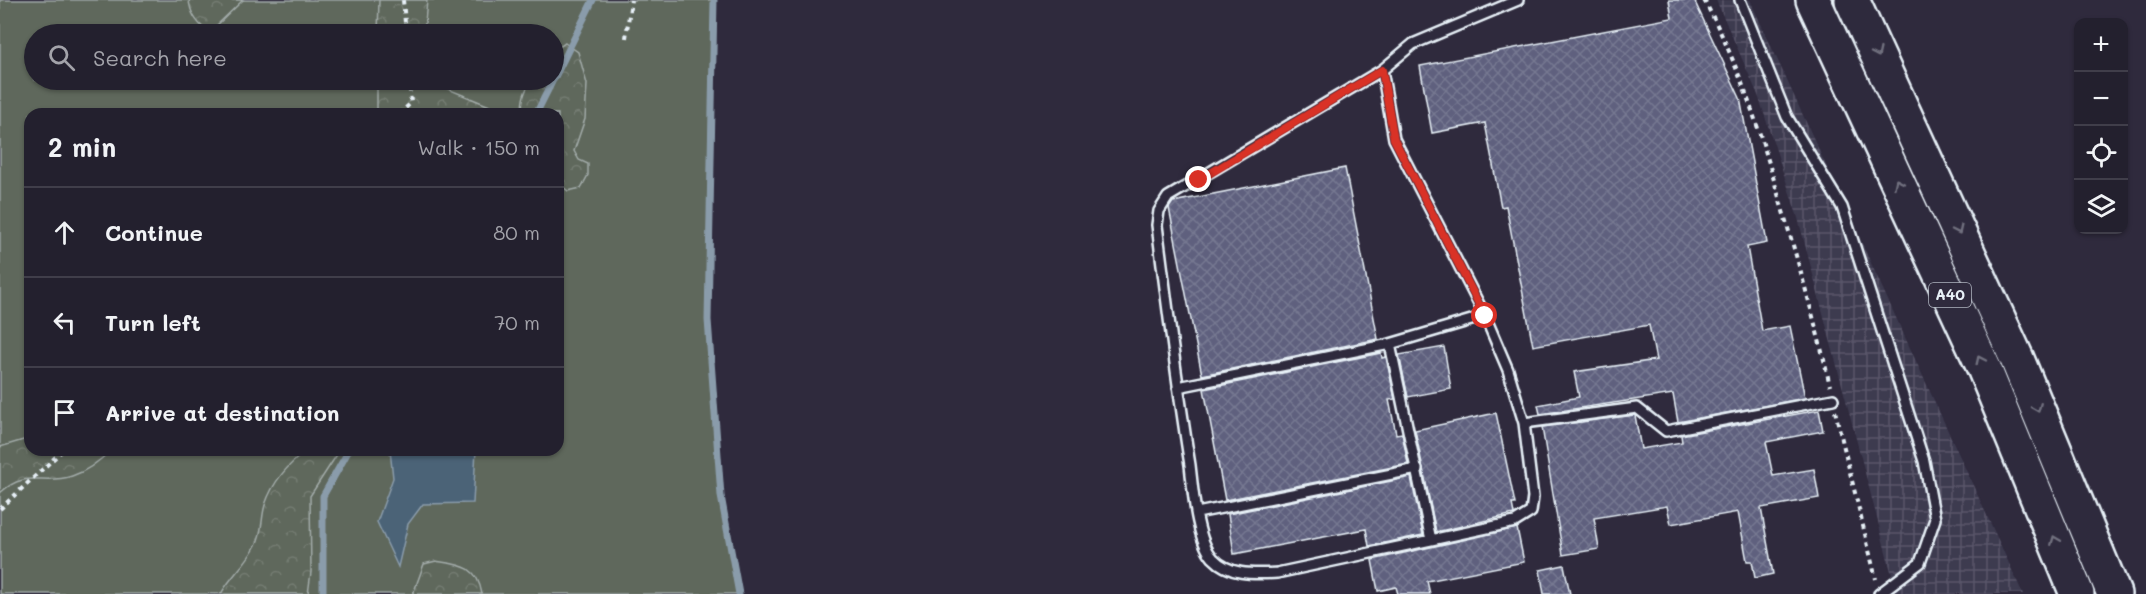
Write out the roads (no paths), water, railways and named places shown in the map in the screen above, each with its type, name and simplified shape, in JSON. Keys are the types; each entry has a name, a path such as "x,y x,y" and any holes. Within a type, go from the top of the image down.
{"highway":[{"name":"A40","path":"1813,0 1984,368 2077,594"},
{"name":"A40","path":"1852,0 2017,359 2114,594"}],"lane":[{"path":"1382,70 1394,139 1485,316 1508,370 1524,423 1533,497 1531,512 1515,522 1277,573 1237,572 1224,568 1211,556 1197,513 1157,225 1159,211 1168,197 1382,70 1413,44 1518,0"},
{"path":"1740,0 1787,117 1842,207 1924,461 1935,519 1920,563 1879,594"},
{"path":"1178,387 1390,344 1485,316"},
{"path":"1390,344 1431,540"},
{"path":"1524,423 1637,408 1666,431 1833,399"},
{"path":"1197,513 1417,469"}],"water":[{"path":"391,456 476,456 473,503 423,504 408,524 398,567 377,522 393,478"}],"waterway":[{"path":"564,59 593,0"},
{"path":"714,0 708,320 721,496 739,594"},
{"path":"539,108 548,90"},
{"path":"323,594 323,496 346,456"}]}
